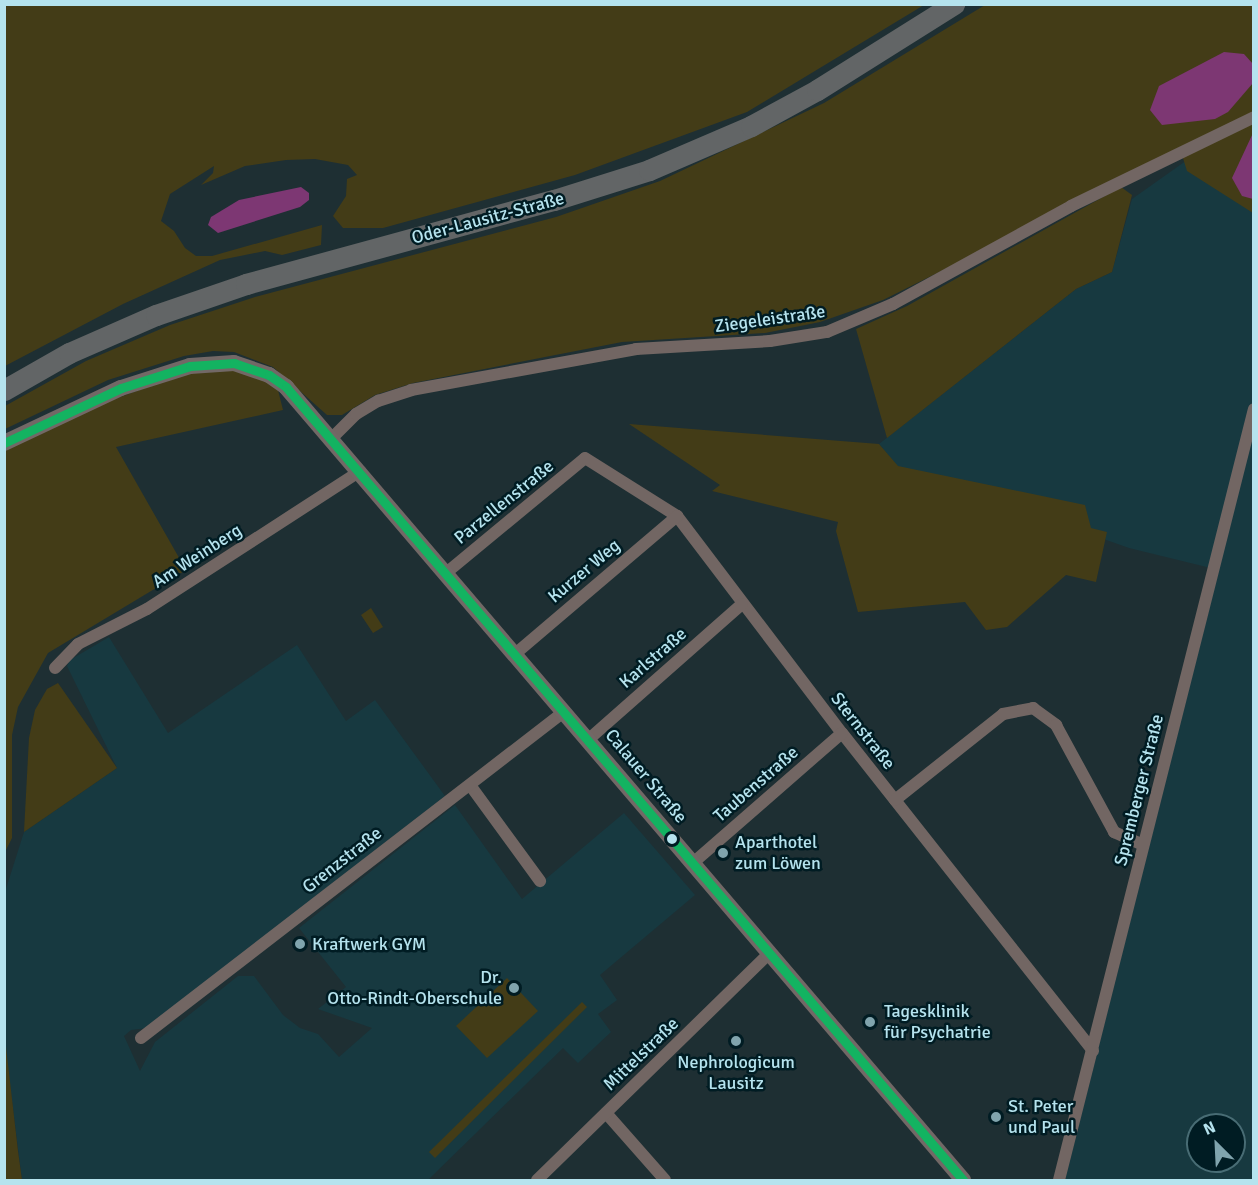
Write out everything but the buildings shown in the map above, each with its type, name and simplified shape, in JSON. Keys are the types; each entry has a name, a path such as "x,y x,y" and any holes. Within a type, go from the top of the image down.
{"highway":[{"name":"Oder-Lausitz-Straße","path":"4,390 69,353 145,320 246,284 554,200 649,170 751,126 817,90 954,4"}],"street":[{"name":"Ziegeleistraße","path":"332,438 356,414 378,401 411,390 636,349 770,341 827,332 893,304 1071,206 1254,117"},
{"name":"Calauer Straße","path":"4,442 121,388 190,366 226,363 254,369 298,398 963,1180"},
{"name":"Spremberger Straße","path":"1059,1180 1254,409"},
{"name":"Sternstraße","path":"585,458 677,516 842,733 1093,1051"},
{"name":"Parzellenstraße","path":"446,573 585,458"},
{"name":"Am Weinberg","path":"55,668 78,644 147,609 360,471"},
{"name":"Kurzer Weg","path":"515,654 677,516"},
{"name":"Karlstraße","path":"589,739 742,604"},
{"path":"895,800 1002,714 1023,709 1045,714 1056,725 1114,832 1143,845"},
{"name":"Grenzstraße","path":"141,1038 564,711"},
{"name":"Taubenstraße","path":"694,862 842,733"},
{"path":"470,784 540,881"},
{"name":"Mittelstraße","path":"537,1180 770,953"},
{"path":"606,1113 665,1180"}],"shaded area":[{"path":"5,4 924,5 747,112 575,175 383,228 343,228 333,216 346,196 347,179 357,175 348,165 315,159 286,160 245,166 201,185 213,173 214,166 170,194 161,221 174,231 185,248 196,256 212,256 322,225 321,245 282,255 265,251 220,260 123,304 5,366"},
{"path":"985,5 1253,5 1253,213 1187,171 1182,155 1224,130 883,300 820,322 765,333 622,342 413,383 375,395 342,415 327,415 273,367 234,352 213,351 184,356 108,380 5,429 5,406 86,361 170,325 255,297 556,217 660,181 824,103"},
{"path":"1224,52 1244,54 1253,64 1253,83 1228,112 1215,119 1162,125 1150,110 1159,86"},
{"path":"1253,117 1253,1180 1065,1180 1219,570 1129,548 897,466 879,444 1076,289 1112,272 1132,199 1238,124"},
{"path":"1253,133 1253,199 1242,196 1232,178"},
{"path":"301,187 309,193 309,200 300,207 218,233 208,225 211,217 239,200"},
{"path":"1121,187 1132,195 1112,272 1076,289 887,438 856,329 907,306"},
{"path":"233,370 263,380 278,390 283,410 116,447 186,570 48,653 18,707 12,735 12,838 5,852 5,450 84,410 187,373"},
{"path":"629,424 879,444 898,466 1085,505 1091,528 1107,532 1096,582 1066,575 1007,627 986,630 965,602 858,612 836,531 838,522 712,491 720,485"},
{"path":"371,608 383,627 373,633 361,615"},
{"path":"109,637 168,733 297,645 346,721 375,700 445,796 147,1028 131,1030 124,1036 140,1071 155,1042 238,976 254,976 283,1015 300,1028 318,1034 339,1057 372,1028 318,1009 346,987 299,928 455,805 522,899 624,813 695,895 600,975 617,1000 598,1014 611,1032 578,1063 563,1048 428,1180 22,1180 4,1038 4,895 24,832 117,768 67,666 70,660"},
{"path":"58,683 117,768 24,832 29,738 35,710 47,689"},
{"path":"507,978 538,1011 487,1058 456,1026"},
{"path":"582,1002 587,1007 435,1158 429,1152"},
{"path":"5,1038 18,1151 22,1180 5,1180"}],"transit line":[{"path":"4,443 121,388 190,366 234,363 269,375 286,387 963,1180"}],"place":[{"name":"Aparthotel zum Löwen","path":"723,853"},
{"name":"Kraftwerk GYM","path":"300,944"},
{"name":"Dr. Otto-Rindt-Oberschule","path":"514,988"},
{"name":"Tagesklinik für Psychatrie","path":"870,1022"},
{"name":"Nephrologicum Lausitz","path":"736,1041"},
{"name":"St. Peter und Paul","path":"996,1117"}]}
